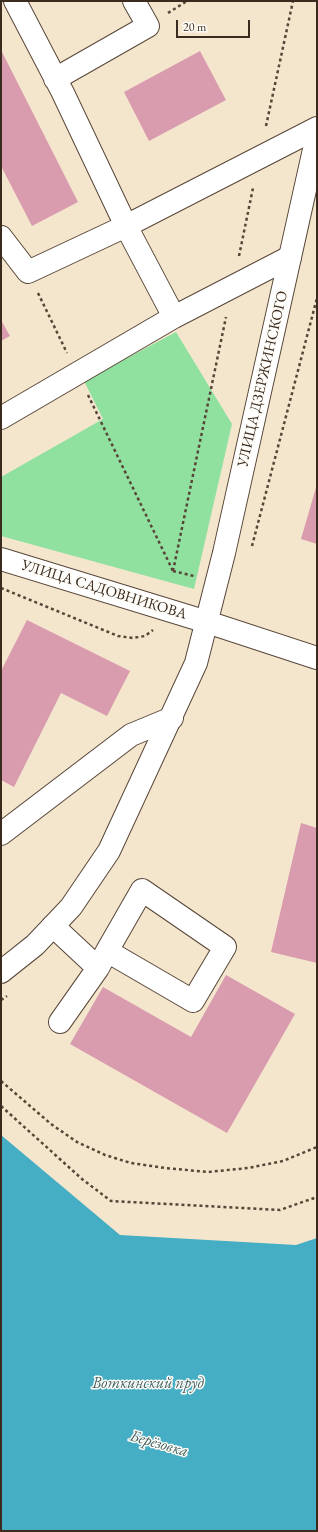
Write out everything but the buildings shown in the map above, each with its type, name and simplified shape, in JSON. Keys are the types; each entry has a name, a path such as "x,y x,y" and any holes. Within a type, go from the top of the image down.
{"main road":[{"path":"15,1 55,79 126,226 174,317"},
{"path":"55,79 148,26 134,1"},
{"path":"1,238 28,272 126,226 317,128"},
{"name":"УЛИЦА ДЗЕРЖИНСКОГО","path":"1,972 35,945 71,908 109,851 172,718 196,663 207,622 317,136"},
{"path":"1,418 174,317 290,257"},
{"name":"УЛИЦА САДОВНИКОВА","path":"1,558 317,658"},
{"path":"1,834 131,735 172,718"},
{"path":"53,926 102,960 193,1001 225,947 142,890 102,960 60,1022"}],"path":[{"path":"28,272 173,571"},
{"path":"251,548 317,298"},
{"path":"1,588 118,636 132,638 146,636 152,632 156,625"},
{"path":"1,1081 51,1124 77,1142 131,1163 208,1172 248,1168 282,1161 317,1147"},
{"path":"1,1106 82,1179 112,1201 280,1210 317,1197"}],"green space":[{"path":"176,332 232,424 194,589 1,536 1,477 103,419 84,381"}],"water":[{"name":"Воткинский пруд","path":"1,1135 120,1235 296,1245 317,1238 317,1531 1,1531"}],"water label":[{"name":"Берёзовка","path":"159,1444"}]}
